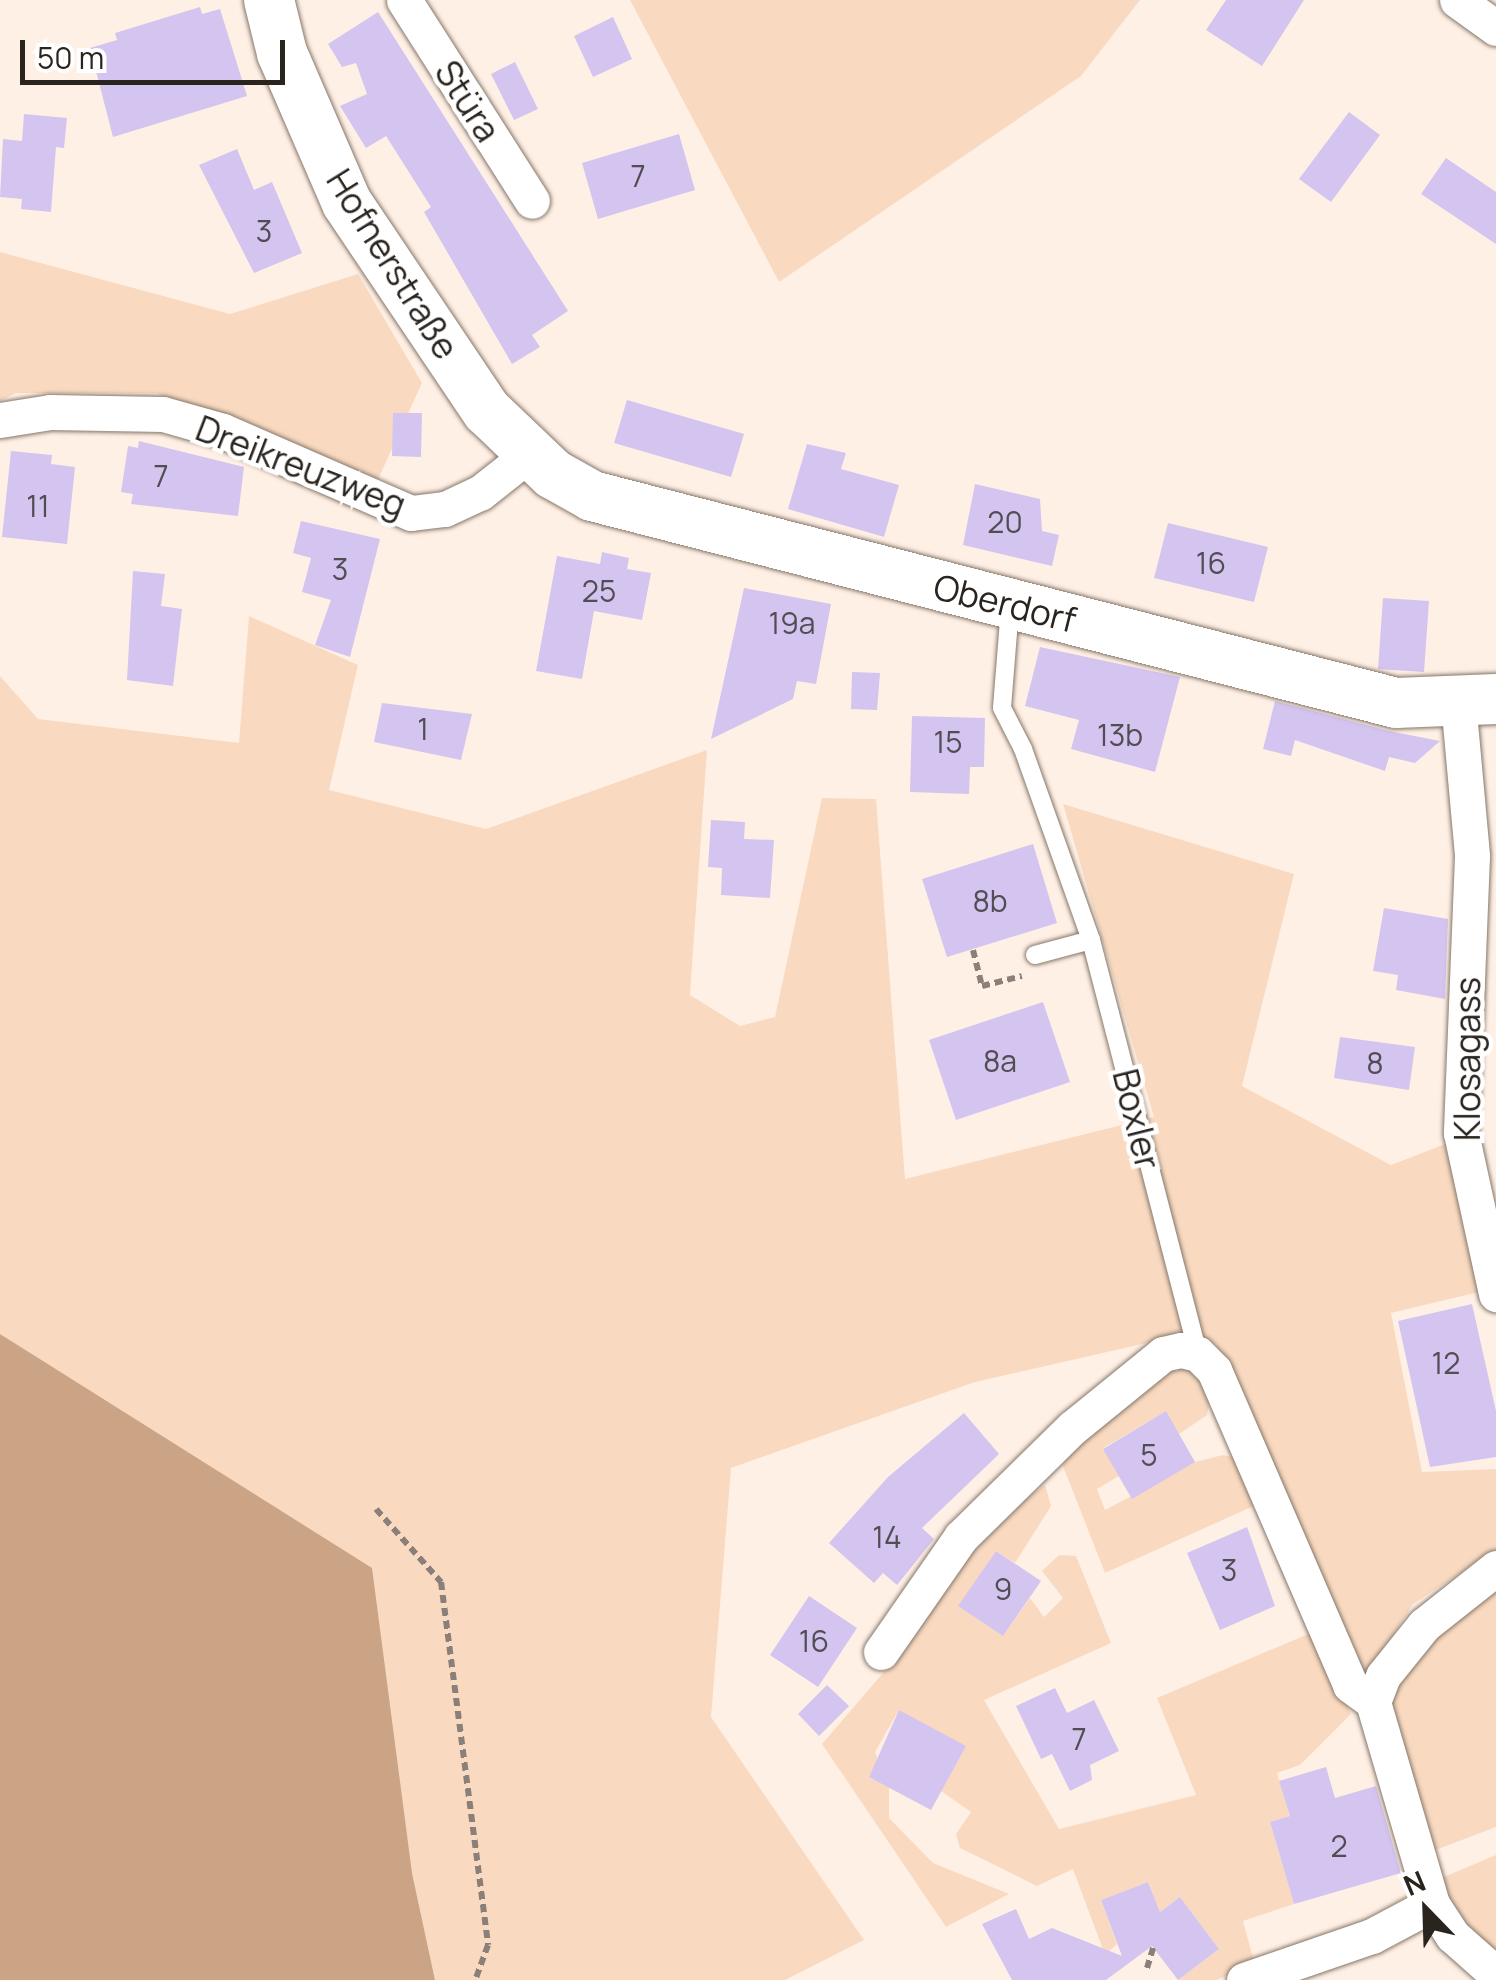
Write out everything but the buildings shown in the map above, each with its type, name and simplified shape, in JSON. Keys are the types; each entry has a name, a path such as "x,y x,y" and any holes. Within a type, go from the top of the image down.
{"main road":[{"name":"Hofnerstraße","path":"269,0 282,53 347,203 487,411 528,455"},
{"name":"Oberdorf","path":"528,455 592,496 1396,702 1477,700"}],"street":[{"name":"Stüra","path":"404,0 532,201"},
{"path":"1457,0 1496,28"},
{"name":"Dreikreuzweg","path":"0,420 50,412 164,414 223,430 411,513 445,510 480,492 528,455"},
{"name":"Klosagass","path":"1477,700 1461,1133 1496,1294"},
{"path":"881,1652 961,1537 1072,1428 1163,1354 1198,1354"},
{"name":"Boxler","path":"1198,1354 1214,1370 1350,1685 1373,1702"},
{"path":"1496,1568 1424,1626 1383,1676 1373,1702 1432,1904 1453,1936 1496,1974"},
{"path":"1244,1980 1372,1936 1432,1904"}],"lane":[{"name":"Boxler","path":"1011,604 1002,708 1023,749 1091,940 1198,1354"},
{"path":"1035,956 1091,940"}],"path":[{"path":"376,1509 441,1582 488,1945 476,1980"},
{"path":"1147,1968 1153,1948"}],"shaded area":[{"path":"630,0 1140,0 1081,76 779,282"},
{"path":"0,252 230,314 358,274 422,383 369,499 157,393 16,393 0,401"},
{"path":"249,616 358,665 329,790 486,829 707,750 690,995 740,1026 775,1017 822,798 876,799 905,1179 1154,1117 1063,804 1294,874 1242,1086 1391,1165 1453,1141 1483,1291 1391,1313 1422,1472 1496,1469 1496,1550 1413,1604 1368,1674 1359,1675 1216,1344 1195,1332 975,1382 731,1468 711,1717 864,1940 785,1980 435,1980 412,1873 69,1383 0,1334 0,676 38,719 239,743"},
{"path":"0,1334 372,1568 412,1873 435,1980 0,1980"},
{"path":"1165,1370 1194,1370 1210,1397 1207,1415 1179,1434 1165,1412 1103,1448 1119,1476 1097,1489 1105,1510 1195,1462 1223,1455 1237,1458 1258,1504 1105,1573 1063,1466 1065,1453"},
{"path":"1045,1485 1051,1506 1015,1563 996,1551 959,1606 1003,1636 1030,1598 1044,1617 1063,1598 1042,1571 1059,1555 1076,1556 1111,1643 984,1700 1059,1829 1196,1795 1157,1698 1313,1632 1351,1714 1300,1765 1277,1773 1290,1816 1270,1822 1294,1904 1243,1921 1255,1965 1216,1980 1178,1980 1219,1949 1180,1897 1160,1912 1148,1882 1101,1900 1117,1944 1105,1955 1073,1869 1037,1886 960,1848 956,1834 971,1812 941,1791 899,1710 875,1752 889,1787 889,1818 933,1863 1009,1894 946,1927 822,1744 895,1659 967,1541"},
{"path":"1496,1583 1496,1827 1433,1851 1390,1715 1397,1679 1445,1618"},
{"path":"1496,1855 1496,1952 1458,1916 1439,1879"}]}
